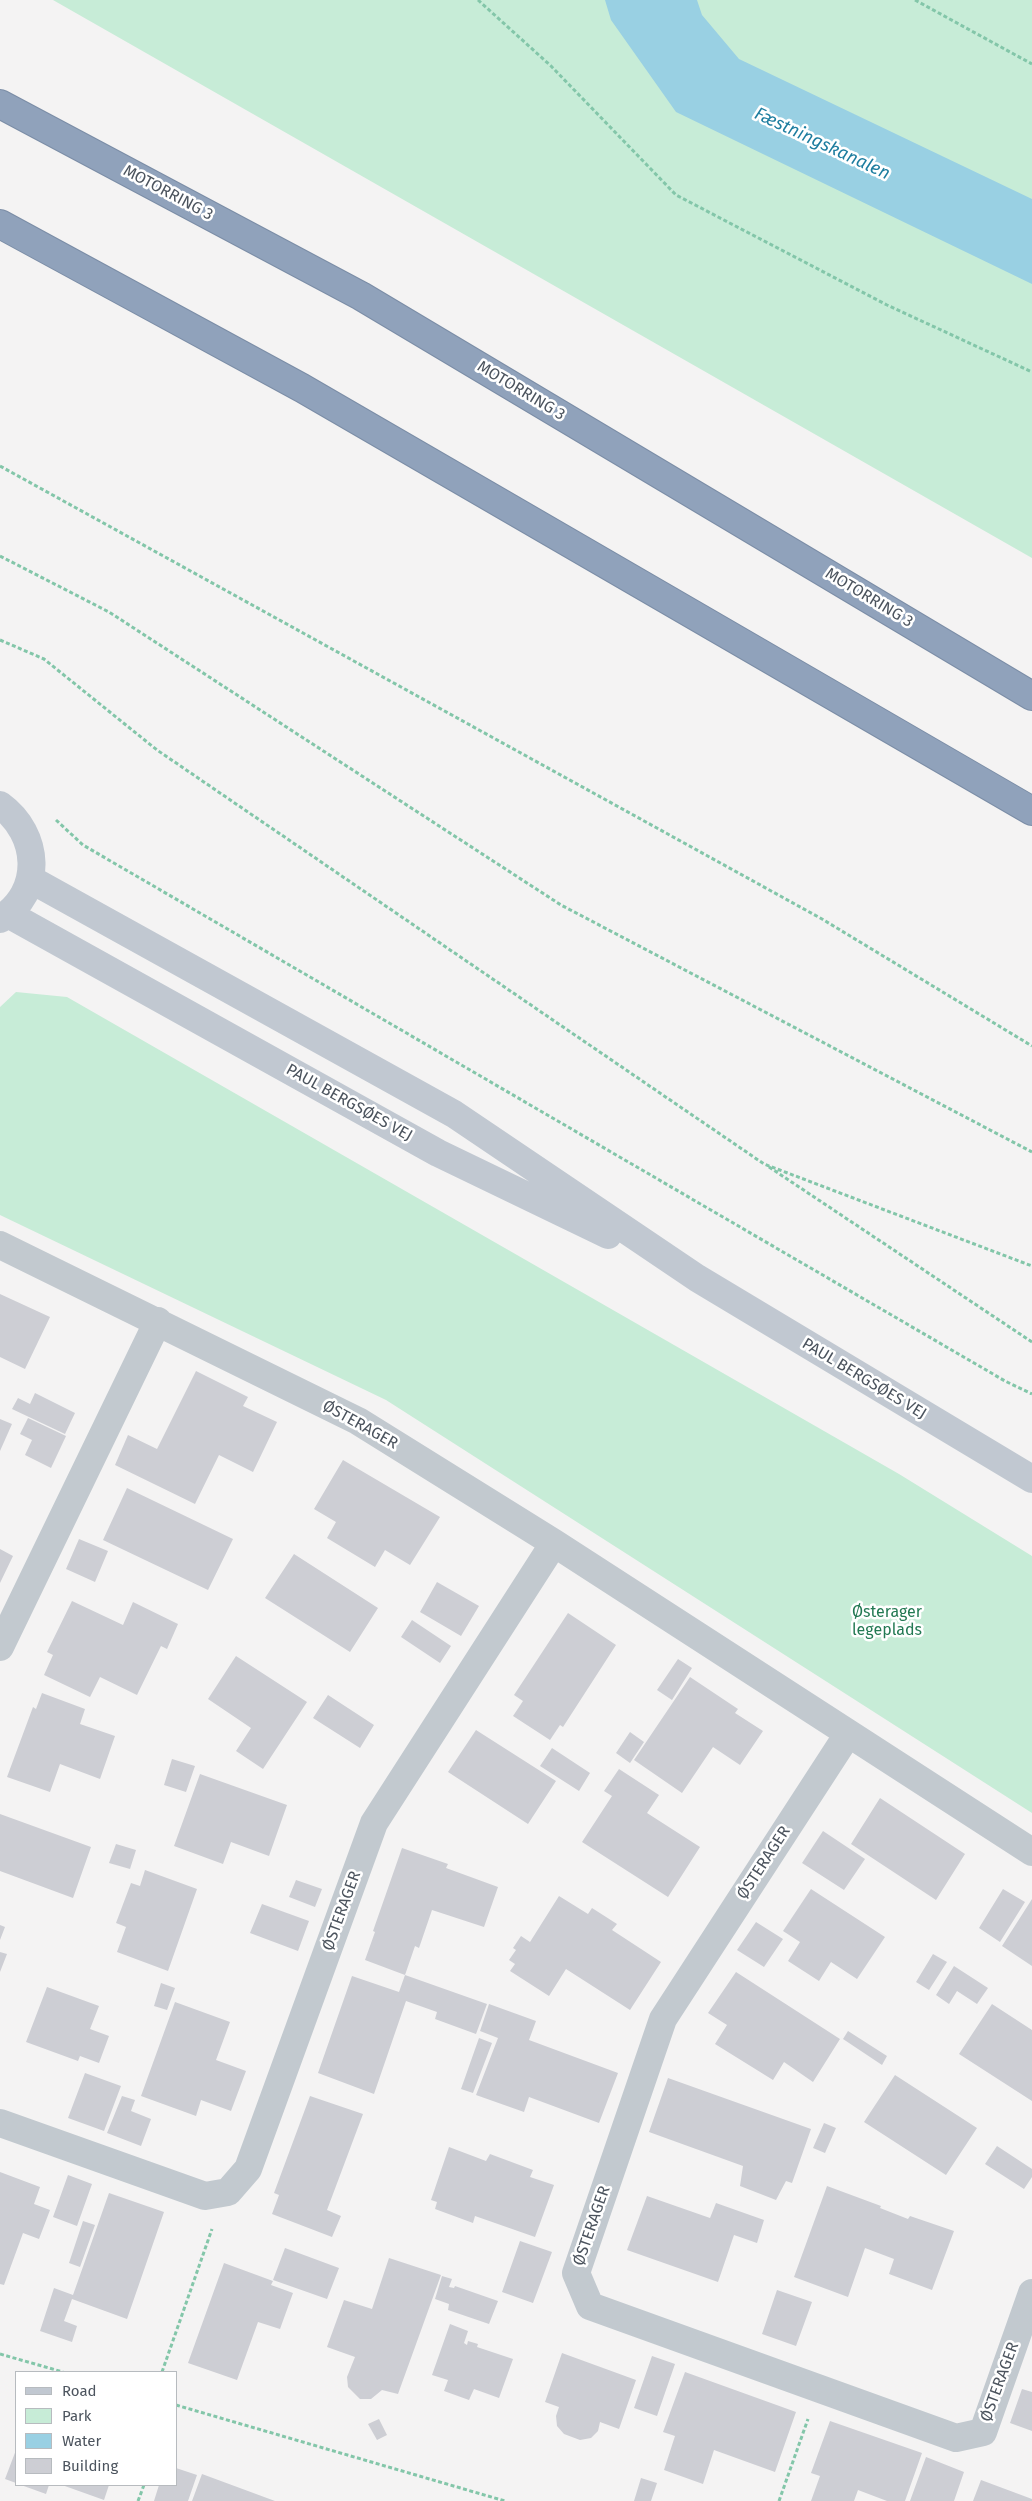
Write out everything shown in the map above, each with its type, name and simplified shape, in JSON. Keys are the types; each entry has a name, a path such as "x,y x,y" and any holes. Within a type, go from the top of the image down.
{"highway":[{"name":"MOTORRING 3","path":"0,104 361,296 1032,696"},
{"path":"0,224 302,388 1032,811"}],"street":[{"path":"0,805 17,819 27,837 32,858 30,879 22,898 4,917"},
{"name":"PAUL BERGSØES VEJ","path":"30,879 454,1114 697,1278 1032,1479"},
{"name":"PAUL BERGSØES VEJ","path":"4,917 438,1153 697,1278"},
{"name":"ØSTERAGER","path":"0,1245 158,1321 358,1422 554,1543 1032,1852"},
{"path":"0,1647 158,1321"},
{"name":"ØSTERAGER","path":"205,2196 228,2192 248,2169 374,1823 554,1543"},
{"name":"ØSTERAGER","path":"848,1734 663,2019 576,2273 590,2306 956,2438 983,2432 1032,2293"},
{"path":"0,2123 205,2196"}],"path":[{"path":"478,0 551,66 676,195 886,304 1032,372"},
{"path":"915,0 1032,64"},
{"path":"0,466 822,919 1032,1046"},
{"path":"0,556 109,612 352,769 436,826 561,905 1032,1152"},
{"path":"0,640 44,659 157,750 764,1164 1032,1342"},
{"path":"51,815 83,845 1004,1381 1032,1394"},
{"path":"764,1164 1032,1266"},
{"path":"162,2371 214,2224 205,2196"},
{"path":"0,2354 60,2371"},
{"path":"779,2501 818,2389"},
{"path":"178,2406 505,2501"},
{"path":"138,2501 144,2486"}],"green space":[{"path":"53,0 1032,0 1032,558"},
{"name":"Østerager legeplads","path":"16,992 67,997 899,1474 1032,1556 1032,1813 386,1400 0,1215 0,1007"}],"water":[{"name":"Fæstningskanalen","path":"605,0 697,0 702,15 739,59 1032,199 1032,284 676,112 611,20"}],"building":[{"path":"0,1294 50,1317 25,1369 0,1357"},
{"path":"196,1371 248,1397 243,1406 277,1422 253,1472 219,1455 195,1504 115,1465 128,1435 157,1449"},
{"path":"35,1393 75,1413 65,1434 12,1409 18,1398 30,1404"},
{"path":"28,1418 66,1436 51,1468 25,1455 32,1440 20,1434"},
{"path":"0,1419 12,1424 0,1451"},
{"path":"343,1460 440,1517 410,1565 385,1550 375,1567 327,1538 336,1522 314,1509"},
{"path":"127,1488 233,1539 208,1590 103,1540"},
{"path":"79,1539 108,1551 95,1582 66,1569"},
{"path":"0,1549 13,1556 0,1583"},
{"path":"294,1554 378,1608 350,1652 265,1598"},
{"path":"437,1582 479,1606 461,1636 420,1612"},
{"path":"72,1601 123,1625 133,1602 178,1624 167,1649 161,1646 137,1695 100,1677 90,1697 44,1675 53,1655 47,1652"},
{"path":"568,1613 616,1645 563,1727 560,1725 550,1740 513,1716 523,1701 514,1695"},
{"path":"412,1620 451,1646 440,1663 401,1637"},
{"path":"236,1656 307,1702 263,1769 236,1751 251,1728 208,1699"},
{"path":"678,1659 692,1668 672,1700 657,1690"},
{"path":"690,1677 738,1709 735,1713 763,1731 740,1765 713,1747 682,1793 634,1760"},
{"path":"42,1693 85,1709 80,1724 115,1736 100,1779 60,1764 50,1792 7,1777 33,1707 36,1709"},
{"path":"328,1695 374,1725 360,1748 313,1718"},
{"path":"476,1730 556,1781 528,1824 448,1772"},
{"path":"630,1732 644,1742 630,1763 616,1753"},
{"path":"552,1748 590,1773 579,1791 540,1766"},
{"path":"172,1759 195,1766 186,1792 164,1785"},
{"path":"619,1769 659,1795 647,1813 700,1847 668,1897 582,1842 612,1796 604,1791"},
{"path":"200,1774 287,1805 269,1856 231,1842 223,1864 174,1846"},
{"path":"880,1798 965,1854 936,1900 851,1844"},
{"path":"0,1814 91,1847 73,1898 0,1871"},
{"path":"823,1831 865,1859 844,1890 802,1863"},
{"path":"116,1844 136,1850 130,1869 109,1863"},
{"path":"402,1848 448,1864 446,1868 498,1887 484,1927 432,1910 419,1948 415,1946 405,1975 365,1960 375,1932 373,1931"},
{"path":"145,1870 197,1889 168,1971 117,1952 126,1927 116,1923 131,1883 140,1886"},
{"path":"296,1880 322,1889 315,1907 289,1897"},
{"path":"811,1889 885,1937 857,1979 831,1962 819,1981 788,1961 800,1942 783,1931"},
{"path":"1003,1889 1025,1902 1000,1942 979,1928"},
{"path":"559,1896 588,1914 592,1908 617,1924 612,1930 661,1962 630,2010 566,1969 549,1996 510,1971 515,1964 509,1960 516,1950 513,1948 521,1936 530,1942"},
{"path":"1032,1899 1032,1966 1002,1946"},
{"path":"262,1904 309,1921 298,1951 250,1933"},
{"path":"756,1922 783,1939 764,1967 737,1950"},
{"path":"0,1925 5,1927 0,1940"},
{"path":"0,1952 7,1954 0,1972"},
{"path":"933,1954 947,1962 929,1990 916,1982"},
{"path":"954,1966 988,1988 977,2004 957,1991 949,2004 936,1995"},
{"path":"736,1972 840,2039 813,2082 784,2062 773,2080 715,2044 727,2025 708,2013"},
{"path":"405,1975 487,2004 476,2034 435,2019 437,2012 406,2001 374,2094 318,2073 352,1976 399,1992"},
{"path":"161,1983 175,1988 167,2010 154,2006"},
{"path":"47,1987 99,2006 90,2029 109,2036 99,2063 80,2056 78,2061 26,2042"},
{"path":"175,2002 230,2022 216,2060 246,2071 231,2111 201,2100 196,2116 141,2096"},
{"path":"489,2004 536,2021 529,2040 618,2073 599,2123 529,2097 524,2112 476,2095 498,2038 480,2031"},
{"path":"992,2004 1032,2030 1032,2101 959,2054"},
{"path":"848,2031 887,2056 882,2065 843,2039"},
{"path":"479,2038 492,2043 473,2093 461,2089"},
{"path":"85,2073 121,2086 104,2131 68,2118"},
{"path":"895,2075 977,2128 946,2175 864,2122"},
{"path":"668,2078 811,2129 792,2183 786,2181 776,2200 740,2186 743,2166 649,2132"},
{"path":"122,2096 135,2100 131,2111 151,2119 141,2146 107,2133"},
{"path":"310,2096 363,2114 327,2210 341,2216 332,2237 272,2214 279,2195 274,2193"},
{"path":"824,2123 836,2128 825,2153 813,2148"},
{"path":"997,2146 1032,2169 1032,2177 1024,2189 985,2164"},
{"path":"449,2147 486,2161 490,2154 533,2170 530,2177 554,2185 535,2237 475,2216 473,2223 435,2209 437,2202 431,2200"},
{"path":"0,2172 40,2187 34,2204 50,2210 39,2239 23,2233 4,2285 0,2284"},
{"path":"68,2175 92,2184 77,2226 53,2217"},
{"path":"827,2186 881,2206 880,2208 908,2219 910,2216 954,2231 932,2290 889,2274 894,2259 865,2248 848,2297 794,2277"},
{"path":"109,2193 164,2212 127,2319 72,2299 64,2321 77,2326 72,2342 40,2331 54,2288 73,2295"},
{"path":"647,2196 710,2218 716,2203 764,2220 757,2243 734,2235 718,2282 627,2250"},
{"path":"83,2221 95,2225 80,2267 69,2263"},
{"path":"520,2241 552,2252 533,2303 502,2292"},
{"path":"285,2248 339,2268 327,2299 273,2280"},
{"path":"389,2258 441,2275 398,2394 382,2390 371,2399 360,2399 348,2387 347,2377 355,2357 327,2347 344,2300 372,2309"},
{"path":"224,2263 273,2281 271,2285 293,2293 280,2329 258,2322 237,2380 188,2363"},
{"path":"442,2276 452,2279 449,2287 454,2288 455,2286 498,2301 489,2324 448,2310 449,2304 435,2299"},
{"path":"777,2290 812,2302 796,2346 762,2334"},
{"path":"450,2324 468,2331 464,2343 467,2345 468,2341 478,2344 477,2347 513,2359 499,2398 474,2389 469,2400 444,2391 448,2380 432,2375"},
{"path":"562,2353 636,2380 619,2429 600,2422 598,2431 591,2438 580,2440 564,2434 557,2426 556,2416 559,2407 545,2402"},
{"path":"652,2356 675,2364 657,2416 634,2408"},
{"path":"685,2372 796,2412 775,2472 714,2450 703,2484 664,2470 675,2436 663,2432"},
{"path":"1022,2389 1032,2392 1032,2431 1010,2423"},
{"path":"379,2419 387,2435 377,2440 368,2424"},
{"path":"830,2421 922,2453 905,2501 887,2501 858,2490 854,2501 811,2501 820,2476 811,2473"},
{"path":"15,2453 15,2483 5,2479"},
{"path":"926,2457 964,2472 954,2501 910,2501"},
{"path":"178,2469 197,2475 188,2501 154,2501 159,2486 178,2486"},
{"path":"202,2474 275,2501 192,2501"},
{"path":"641,2478 657,2483 651,2501 634,2501"},
{"path":"981,2480 1032,2499 1032,2501 973,2501"},
{"path":"24,2486 49,2486 46,2494"},
{"path":"65,2486 109,2486 104,2500"}]}
